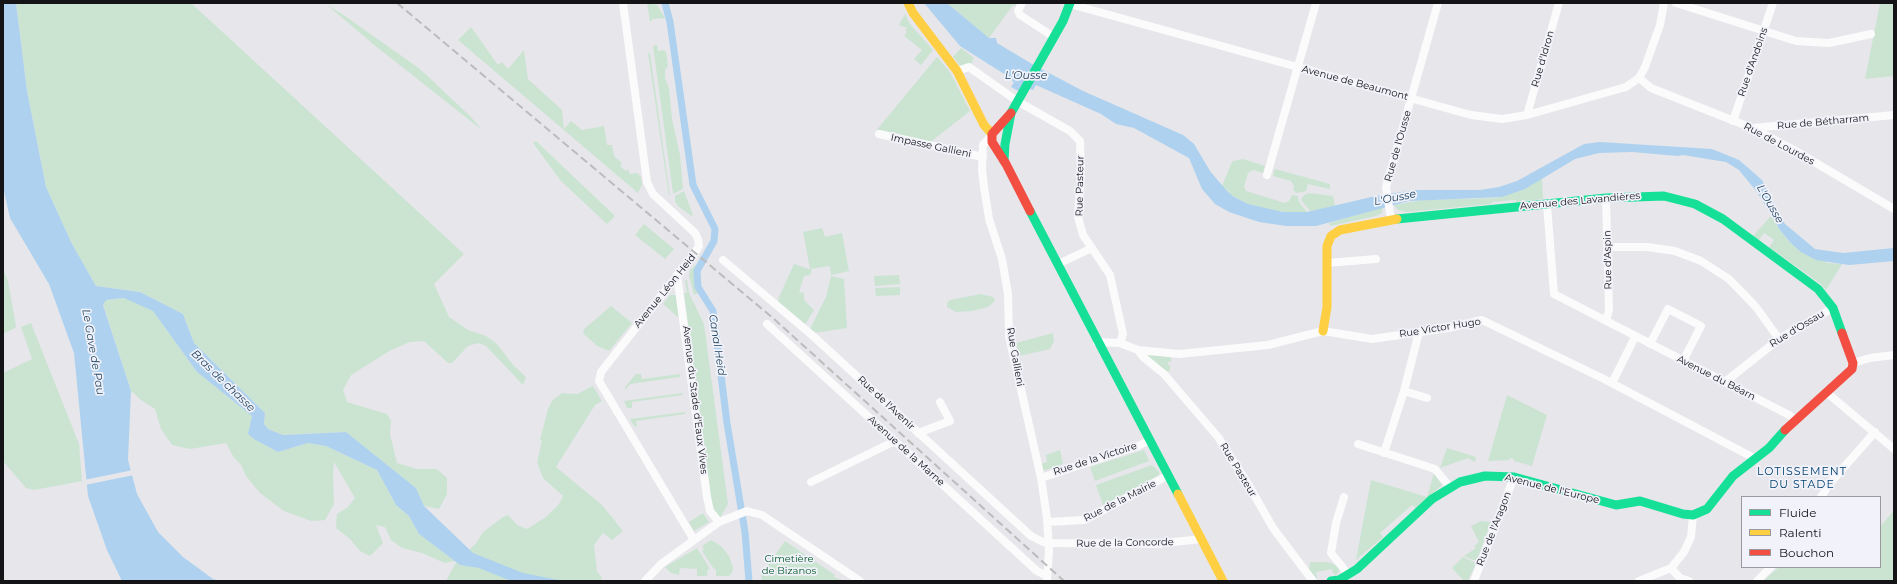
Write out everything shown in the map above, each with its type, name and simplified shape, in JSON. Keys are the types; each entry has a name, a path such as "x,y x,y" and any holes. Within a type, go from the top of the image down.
{"street":[{"name":"Avenue Léon Heid","path":"623,3 647,182 653,194 695,234 698,239 698,250 601,372 599,381 694,540"},
{"path":"908,3 913,13 957,71 984,125 993,136 998,146 1005,140"},
{"path":"1022,3 1018,11 1020,15 1054,37"},
{"path":"1267,175 1316,3"},
{"name":"Rue de l'Ousse","path":"1391,220 1387,190 1438,3"},
{"name":"Rue d'Idron","path":"1528,115 1559,3"},
{"path":"1639,78 1645,67 1660,24 1664,3"},
{"path":"1676,3 1763,32 1796,41 1829,43 1871,34"},
{"name":"Rue d'Andoins","path":"1733,121 1772,3"},
{"path":"993,136 1011,113 1037,64 1054,37 1070,4"},
{"name":"Avenue de Beaumont","path":"1070,4 1470,115 1502,119 1528,115 1626,87 1639,78"},
{"name":"Rue Pasteur","path":"957,71 970,68 1019,97 1076,136 1080,141 1078,218 1083,235 1110,275 1123,334 1120,342"},
{"name":"Rue de Lourdes","path":"1639,78 1651,88 1752,128 1794,150 1894,210"},
{"path":"1004,161 1005,140 1011,113"},
{"name":"Rue de Bétharram","path":"1752,128 1894,115"},
{"path":"993,136 1001,131 1005,140"},
{"name":"Impasse Gallieni","path":"879,134 983,157"},
{"path":"993,136 1004,161 1097,342 1223,581"},
{"name":"Rue Gallieni","path":"993,136 983,145 982,176 989,219 1002,259 1008,294 1009,336 1041,478 1049,543 1047,578"},
{"name":"Avenue des Lavandières","path":"1323,331 1327,307 1327,246 1331,236 1340,230 1391,220 1606,198 1664,196 1695,204 1723,219 1818,289 1833,308 1853,363"},
{"name":"Rue d'Aspin","path":"1606,198 1609,310 1606,321"},
{"name":"Avenue du Béarn","path":"1547,205 1554,294 1789,415 1795,420"},
{"path":"1608,247 1647,247 1675,252 1701,261 1729,279 1756,307 1779,339"},
{"path":"1058,264 1092,248"},
{"path":"1327,263 1376,259"},
{"name":"Rue de l'Avenir","path":"723,260 813,336 1031,536 1049,543"},
{"name":"Avenue du Stade d'Eaux Vives","path":"677,276 707,497 710,511 719,522"},
{"name":"Rue d'Ossau","path":"1725,382 1779,339 1833,308"},
{"path":"1650,344 1668,309 1701,326 1683,361"},
{"name":"Rue Victor Hugo","path":"1097,342 1120,342 1138,350 1187,354 1268,345 1323,331 1372,338 1419,332 1482,320 1612,383 1754,458"},
{"name":"Avenue de la Marne","path":"767,324 1037,571 1047,578"},
{"path":"1384,453 1404,391 1419,332"},
{"path":"1612,383 1635,337"},
{"name":"Rue Pasteur","path":"1138,350 1143,357 1164,374 1218,437 1248,484 1273,528 1312,581"},
{"path":"1639,581 1672,568 1684,552 1691,537 1693,514 1707,509 1733,476 1754,458 1769,448 1795,420 1852,369 1853,363 1870,358 1894,355"},
{"path":"1404,391 1427,398"},
{"path":"1826,392 1894,449"},
{"path":"918,433 950,421 940,402"},
{"path":"1822,496 1827,487 1875,432"},
{"name":"Rue de la Victoire","path":"1041,478 1138,446 1150,440"},
{"path":"811,482 895,441"},
{"path":"1358,444 1435,468 1450,487"},
{"name":"Rue de la Mairie","path":"1047,522 1085,520 1167,476"},
{"name":"Avenue de l'Europe","path":"1330,581 1339,580 1357,569 1432,499 1460,482 1485,476 1514,477 1616,505 1640,501 1683,514 1693,514"},
{"name":"Rue de l'Aragon","path":"1474,581 1514,477"},
{"path":"1344,497 1336,523 1331,553 1348,574"},
{"path":"645,581 661,564 719,522 747,511 762,515 860,581"},
{"name":"Rue de la Concorde","path":"1049,543 1156,544 1201,539"},
{"path":"1672,568 1680,578 1689,581"},
{"path":"1757,581 1771,568"}],"green space":[{"path":"16,3 191,3 464,254 434,284 449,317 468,330 486,336 497,344 513,365 526,377 523,385 486,346 478,343 468,346 452,363 448,363 424,341 410,342 391,350 351,375 343,390 347,402 387,414 391,421 390,434 397,463 417,469 437,469 447,478 447,494 439,509 424,506 416,488 346,432 283,435 268,429 264,424 265,413 194,343 183,314 140,292 96,286 72,244 46,187 27,91"},
{"path":"647,3 657,5 665,18 653,19 650,22"},
{"path":"947,3 1017,3 1015,6 1013,5 989,38"},
{"path":"1880,3 1894,3 1894,76 1865,79"},
{"path":"326,4 420,69 471,117 482,130 373,44"},
{"path":"905,14 910,24 933,50 921,65 914,59 922,50 904,36 907,32 905,30 907,28 899,25"},
{"path":"471,27 498,65 502,62 508,69 524,50 528,79 562,110 564,129 571,121 582,130 604,126 607,145 612,145 614,156 622,163 620,166 626,171 629,169 629,174 637,173 641,177 642,185 638,193 458,40"},
{"path":"657,45 658,51 664,50 666,52 668,66 665,70 665,78 669,88 672,119 680,155 683,189 675,193 673,193 653,46"},
{"path":"961,48 974,58 970,66 961,67 953,57"},
{"path":"648,53 650,53 670,196 669,196"},
{"path":"937,57 950,72 970,111 928,144 875,132"},
{"path":"536,141 615,216 607,224 561,181 533,143"},
{"path":"1243,159 1265,166 1263,173 1253,170 1248,173 1244,187 1246,191 1285,203 1289,201 1292,195 1298,196 1299,202 1307,212 1283,212 1266,209 1248,204 1234,197 1222,186 1233,161"},
{"path":"1275,169 1330,184 1330,189 1308,184 1306,191 1297,193 1293,190 1294,186 1291,181 1273,176"},
{"path":"1542,178 1543,199 1517,202 1515,200 1493,202 1491,204 1407,212 1398,210 1394,205 1422,200 1496,198 1525,189"},
{"path":"684,191 693,215 691,216 678,206 675,201 675,196"},
{"path":"1308,193 1333,196 1335,206 1311,212 1301,200 1303,196"},
{"path":"1383,207 1382,213 1376,216 1330,226 1329,223"},
{"path":"1771,216 1790,242 1828,263 1842,264 1826,290 1821,284 1769,247 1774,240 1764,233 1759,240 1753,236"},
{"path":"644,224 674,249 665,259 635,235"},
{"path":"822,228 825,237 842,233 849,271 831,275 830,266 810,269 803,232"},
{"path":"794,264 812,270 810,275 804,276 799,292 804,293 804,300 814,310 805,325 778,302"},
{"path":"695,265 698,268 696,271 697,288 700,292 694,295 689,276 690,270"},
{"path":"3,269 8,281 16,326 3,334"},
{"path":"899,275 900,284 875,286 874,276"},
{"path":"831,276 844,279 847,328 814,333 810,329 826,297"},
{"path":"685,280 687,280 689,293 704,324 728,504 720,518 712,507 684,293 687,293"},
{"path":"900,287 900,295 876,296 875,288"},
{"path":"981,294 993,297 995,301 988,307 972,311 956,312 947,307 947,303 950,300"},
{"path":"670,295 677,295 679,318 663,304"},
{"path":"125,298 153,311 197,372 252,416 248,434 278,452 308,443 326,446 377,470 396,505 409,516 419,534 455,561 445,563 422,553 402,548 391,540 385,527 376,525 383,543 370,556 360,551 350,539 336,528 337,514 348,507 355,498 334,462 334,504 325,520 311,521 284,511 260,493 246,476 241,465 233,456 226,443 190,449 172,445 161,429 155,409 131,391 103,304 106,300"},
{"path":"611,306 632,323 609,351 597,346 584,334 583,330"},
{"path":"31,323 79,444 82,481 34,490 26,488 3,461 3,373 32,359 21,327"},
{"path":"1053,333 1054,341 1050,349 1019,356 1016,343"},
{"path":"1149,354 1171,357 1171,362 1168,362 1168,365 1170,365 1170,371 1164,371 1147,359"},
{"path":"636,374 641,374 642,379 680,374 680,377 630,384 625,390 625,387"},
{"path":"593,386 602,401 595,405 556,467 602,505 623,531 612,540 603,533 594,545 597,572 601,576 602,581 446,581 455,564 477,542 483,532 503,517 508,515 517,525 527,529 546,517 559,504 563,496 543,478 537,462 542,441 540,440 548,409 552,401 562,393 577,394"},
{"path":"682,393 683,395 632,402 632,408 627,408 624,401"},
{"path":"1507,395 1547,415 1532,466 1514,461 1514,459 1510,458 1509,460 1488,461"},
{"path":"685,412 685,414 636,421 637,426 635,427 630,419"},
{"path":"1447,448 1476,457 1475,462 1468,458 1440,468"},
{"path":"1060,450 1063,464 1043,471 1041,464 1047,462 1046,455"},
{"path":"1144,450 1149,461 1095,481 1090,467"},
{"path":"1152,465 1159,472 1159,475 1103,505 1096,485"},
{"path":"1434,473 1442,485 1416,508 1412,505 1380,533 1383,537 1356,560 1371,480 1427,497"},
{"path":"1894,510 1894,581 1763,581 1778,568 1881,568 1881,526"},
{"path":"703,513 709,522 694,531 689,522"},
{"path":"1481,521 1491,522 1477,560 1473,560 1464,556 1476,548 1474,546 1479,542 1471,526"},
{"path":"711,540 721,546 729,556 733,568 732,573 729,576 716,576 716,569 714,569 702,551 704,549 702,546"},
{"name":"Cimetière de Bizanos","path":"785,541 835,575 834,577 844,581 762,581 761,574"},
{"path":"697,548 710,569 708,569 707,576 697,576 697,569 680,568 679,575 671,573 665,567"},
{"path":"1463,557 1476,563 1468,581 1464,581 1452,568"},
{"path":"1310,562 1327,562 1336,565 1340,570 1336,575 1333,573 1332,569 1316,572 1317,580 1309,570"}],"water":[{"path":"3,3 16,3 27,91 46,187 72,244 96,286 140,292 183,314 194,343 265,413 264,424 268,429 283,435 346,432 416,488 424,506 473,553 523,573 564,581 511,581 479,568 460,565 419,534 409,516 396,505 377,470 326,446 308,443 278,452 254,439 248,434 252,416 197,372 153,311 124,298 106,300 103,305 131,391 128,460 137,494 158,532 183,557 213,579 220,581 122,581 107,550 88,496 74,353 49,284 10,218 3,187"},
{"name":"L'Ousse","path":"924,3 947,3 989,38 996,38 997,43 1032,64 1083,91 1183,135 1194,144 1210,171 1226,190 1234,197 1248,204 1283,212 1307,212 1380,195 1417,190 1480,190 1499,187 1517,181 1584,144 1600,142 1712,149 1739,160 1762,180 1785,224 1815,249 1843,253 1894,248 1894,261 1849,265 1816,260 1801,252 1790,242 1780,230 1757,192 1739,170 1726,162 1683,155 1678,156 1632,152 1599,153 1575,159 1525,189 1502,197 1409,201 1316,226 1286,226 1259,222 1229,212 1215,204 1202,189 1189,158 1134,128 1116,124 1101,114 1036,85 1033,90 1030,89 1024,94 1011,87 1014,82 1009,79 1009,77 960,46"}],"pier":[{"path":"133,470 134,475 85,485 84,480"}],"waterway":[{"name":"Canal Heïd","path":"665,3 670,22 693,185 715,229 714,241 697,271 698,287 713,311 727,423 745,532 749,581"}],"railway":[{"path":"397,3 774,319 1064,581"}],"traffic: fast":[{"path":"1004,161 1005,144 1011,113 1063,21 1070,3"},
{"path":"1397,219 1606,198 1664,196 1695,204 1723,219 1818,289 1833,308 1842,333"},
{"path":"1030,211 1178,494"},
{"path":"1331,581 1339,580 1357,569 1432,499 1460,482 1485,476 1514,477 1616,505 1640,501 1683,514 1693,515 1707,509 1733,476 1769,448 1785,430"}],"traffic: slow":[{"path":"908,3 913,13 957,71 984,125 992,134"},
{"path":"1323,331 1327,307 1327,246 1331,236 1340,230 1397,219"},
{"path":"1178,494 1223,581"}],"traffic: jam":[{"path":"1011,113 992,134 992,142 1006,164 1030,211"},
{"path":"1785,430 1852,369 1853,363 1842,333"}],"district":[{"name":"LOTISSEMENT DU STADE","path":"1802,478"}],"water label":[{"name":"Le Gave de Pau","path":"93,352"},
{"name":"Bras de chasse","path":"223,381"}]}
